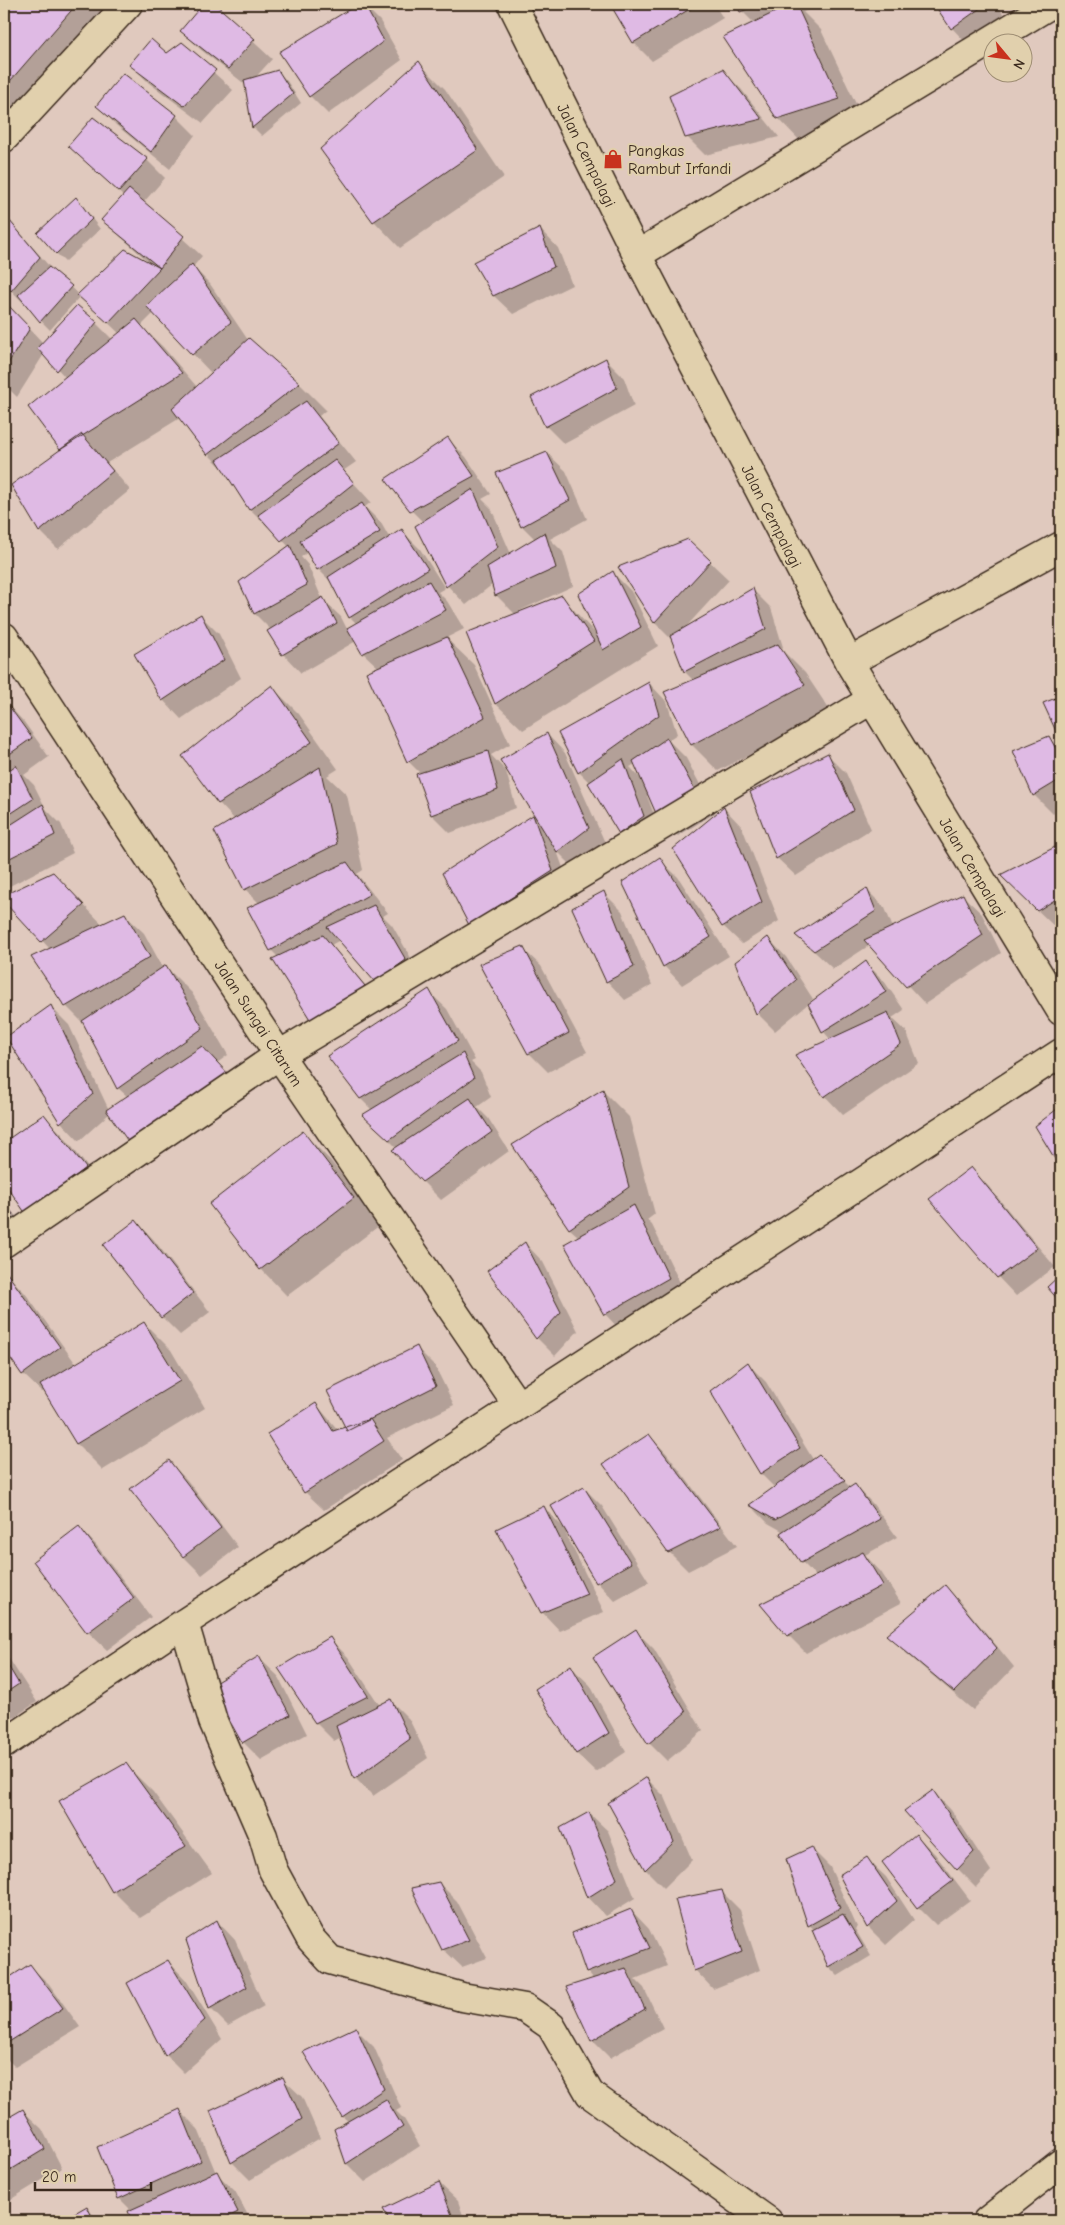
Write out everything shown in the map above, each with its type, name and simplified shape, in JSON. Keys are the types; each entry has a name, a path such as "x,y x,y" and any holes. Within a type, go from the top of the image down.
{"street":[{"path":"4,138 128,4"},
{"name":"Jalan Cempalagi","path":"512,4 637,255 848,662 1061,1011"},
{"path":"637,255 1051,4"},
{"path":"848,662 1061,546"},
{"name":"Jalan Sungai Citarum","path":"4,637 279,1055 518,1406"},
{"path":"4,1242 279,1055 871,700"},
{"path":"4,1744 184,1623 1061,1053"},
{"path":"184,1623 213,1721 263,1836 273,1870 310,1938 330,1960 462,1997 525,2008 551,2026 590,2094 768,2221"},
{"path":"987,2221 1061,2163"}],"building":[{"path":"4,4 77,4 4,88"},
{"path":"203,4 215,4 255,39 228,69 180,31"},
{"path":"358,4 364,4 384,41 309,97 279,52"},
{"path":"610,4 698,4 633,43"},
{"path":"736,4 760,4 740,12"},
{"path":"792,4 796,4 840,99 777,119 723,37"},
{"path":"934,4 986,4 951,29"},
{"path":"151,39 167,53 182,42 216,70 184,106 129,65"},
{"path":"419,61 478,150 373,222 320,149"},
{"path":"723,69 762,119 685,138 669,96"},
{"path":"278,70 293,94 252,128 244,80"},
{"path":"123,73 177,115 151,152 96,106"},
{"path":"93,117 148,159 119,192 68,146"},
{"path":"1061,162 1061,173 1057,165"},
{"path":"129,189 184,236 160,268 101,220"},
{"path":"76,197 92,219 56,254 37,233"},
{"path":"4,214 40,257 11,291 4,284"},
{"path":"540,228 554,267 493,296 473,262"},
{"path":"125,249 160,268 108,323 77,295"},
{"path":"192,264 231,322 192,355 146,306"},
{"path":"49,267 72,286 40,322 18,295"},
{"path":"7,304 30,328 4,370 4,307"},
{"path":"77,305 97,322 57,371 37,348"},
{"path":"136,319 182,373 60,450 28,407"},
{"path":"249,338 300,383 207,455 172,409"},
{"path":"606,358 617,388 545,427 531,397"},
{"path":"306,401 339,443 249,510 217,460"},
{"path":"82,434 113,471 39,532 11,485"},
{"path":"448,437 474,476 410,511 385,479"},
{"path":"547,452 570,500 521,527 496,473"},
{"path":"335,460 354,483 281,541 258,515"},
{"path":"473,489 498,547 446,587 415,526"},
{"path":"362,503 380,532 317,570 300,541"},
{"path":"402,529 428,569 349,618 328,577"},
{"path":"545,532 556,568 495,596 487,567"},
{"path":"688,539 711,561 654,623 618,567"},
{"path":"290,545 307,585 254,614 239,582"},
{"path":"613,571 641,627 603,650 578,594"},
{"path":"429,581 446,610 362,654 347,628"},
{"path":"753,588 766,629 684,672 670,636"},
{"path":"562,595 594,641 495,704 466,633"},
{"path":"323,597 337,623 282,655 267,631"},
{"path":"201,614 224,660 162,701 134,654"},
{"path":"447,637 485,717 407,762 366,672"},
{"path":"778,644 805,685 691,745 664,692"},
{"path":"649,682 659,715 578,773 558,733"},
{"path":"272,685 312,742 218,804 182,756"},
{"path":"1061,696 1061,742 1043,703"},
{"path":"6,702 32,738 4,758 4,703"},
{"path":"547,733 589,828 557,852 500,760"},
{"path":"1049,736 1061,758 1061,779 1033,796 1013,751"},
{"path":"667,738 697,794 658,818 633,761"},
{"path":"488,751 498,790 431,815 416,774"},
{"path":"828,753 854,810 776,859 750,792"},
{"path":"623,759 644,816 619,834 588,783"},
{"path":"16,765 33,799 4,818 4,774"},
{"path":"320,767 337,844 244,890 214,831"},
{"path":"43,804 55,835 4,861 4,829"},
{"path":"724,807 762,902 722,927 673,849"},
{"path":"533,815 553,871 469,925 442,873"},
{"path":"1061,844 1061,896 1037,911 1000,875"},
{"path":"660,857 711,937 663,967 622,882"},
{"path":"347,862 370,894 270,951 247,908"},
{"path":"53,872 84,905 41,942 4,902 4,895"},
{"path":"867,888 876,911 814,951 795,935"},
{"path":"604,891 634,967 606,982 572,908"},
{"path":"963,894 983,935 906,987 864,940"},
{"path":"374,905 406,960 375,982 327,927"},
{"path":"125,913 150,957 65,1007 31,957"},
{"path":"323,935 365,986 313,1024 272,959"},
{"path":"768,937 796,980 756,1014 735,962"},
{"path":"523,946 569,1033 528,1054 479,964"},
{"path":"866,961 886,992 822,1032 808,1004"},
{"path":"166,965 203,1028 117,1089 82,1021"},
{"path":"429,989 458,1041 360,1099 327,1056"},
{"path":"51,1005 93,1094 60,1123 6,1037"},
{"path":"888,1012 901,1044 824,1097 795,1055"},
{"path":"202,1046 231,1077 130,1144 106,1110"},
{"path":"463,1053 474,1078 389,1140 362,1115"},
{"path":"603,1089 629,1187 569,1229 512,1145"},
{"path":"470,1098 492,1132 422,1182 392,1150"},
{"path":"1061,1106 1061,1169 1035,1126"},
{"path":"44,1114 86,1168 26,1214 4,1182 4,1142"},
{"path":"303,1131 354,1198 260,1270 209,1204"},
{"path":"971,1167 1037,1248 997,1278 929,1199"},
{"path":"4,1203 13,1214 4,1221"},
{"path":"634,1205 669,1278 604,1315 564,1244"},
{"path":"136,1220 193,1293 161,1318 103,1245"},
{"path":"525,1242 561,1312 536,1339 487,1271"},
{"path":"7,1273 60,1347 22,1375 4,1349 4,1276"},
{"path":"1061,1274 1061,1303 1047,1287"},
{"path":"144,1322 180,1381 76,1444 40,1385"},
{"path":"417,1346 436,1386 347,1431 327,1391"},
{"path":"748,1362 800,1448 760,1474 710,1391"},
{"path":"316,1403 333,1431 370,1419 384,1441 304,1493 267,1434"},
{"path":"649,1434 720,1527 668,1553 603,1464"},
{"path":"819,1455 845,1480 775,1520 749,1505"},
{"path":"169,1460 221,1528 183,1557 130,1489"},
{"path":"855,1484 880,1519 801,1563 780,1533"},
{"path":"584,1487 631,1563 596,1583 551,1506"},
{"path":"544,1506 587,1594 541,1613 496,1529"},
{"path":"79,1526 134,1598 87,1633 33,1561"},
{"path":"863,1552 883,1585 787,1636 760,1604"},
{"path":"945,1585 997,1648 954,1692 886,1635"},
{"path":"636,1629 686,1712 648,1744 593,1657"},
{"path":"330,1637 368,1696 315,1723 278,1668"},
{"path":"259,1656 290,1715 242,1743 210,1686"},
{"path":"4,1659 19,1684 4,1694"},
{"path":"571,1665 609,1733 576,1754 535,1689"},
{"path":"391,1699 410,1739 354,1779 336,1726"},
{"path":"126,1763 186,1846 112,1892 59,1801"},
{"path":"647,1777 674,1842 645,1870 608,1803"},
{"path":"933,1790 974,1852 957,1870 904,1811"},
{"path":"589,1812 617,1879 587,1898 560,1828"},
{"path":"916,1834 953,1881 917,1908 882,1862"},
{"path":"812,1847 840,1908 808,1926 786,1859"},
{"path":"867,1857 897,1901 867,1928 839,1875"},
{"path":"439,1882 469,1940 442,1950 411,1888"},
{"path":"722,1890 742,1952 694,1971 675,1899"},
{"path":"631,1909 650,1948 586,1973 572,1933"},
{"path":"843,1914 863,1947 828,1967 812,1930"},
{"path":"217,1920 247,1987 209,2009 186,1940"},
{"path":"168,1960 205,2020 165,2056 127,1983"},
{"path":"30,1964 63,2008 4,2045 4,1981"},
{"path":"626,1968 645,2009 591,2041 566,1987"},
{"path":"356,2027 384,2089 342,2117 303,2052"},
{"path":"283,2077 302,2119 231,2163 210,2111"},
{"path":"386,2099 403,2127 346,2164 334,2129"},
{"path":"23,2109 45,2149 4,2174 4,2120"},
{"path":"180,2109 201,2161 118,2199 97,2147"},
{"path":"217,2171 238,2212 220,2221 132,2221 128,2211"},
{"path":"439,2182 452,2215 438,2221 390,2221 383,2209"},
{"path":"87,2206 94,2221 61,2221"}],"place":[{"name":"Pangkas Rambut Irfandi","path":"613,159"}]}
